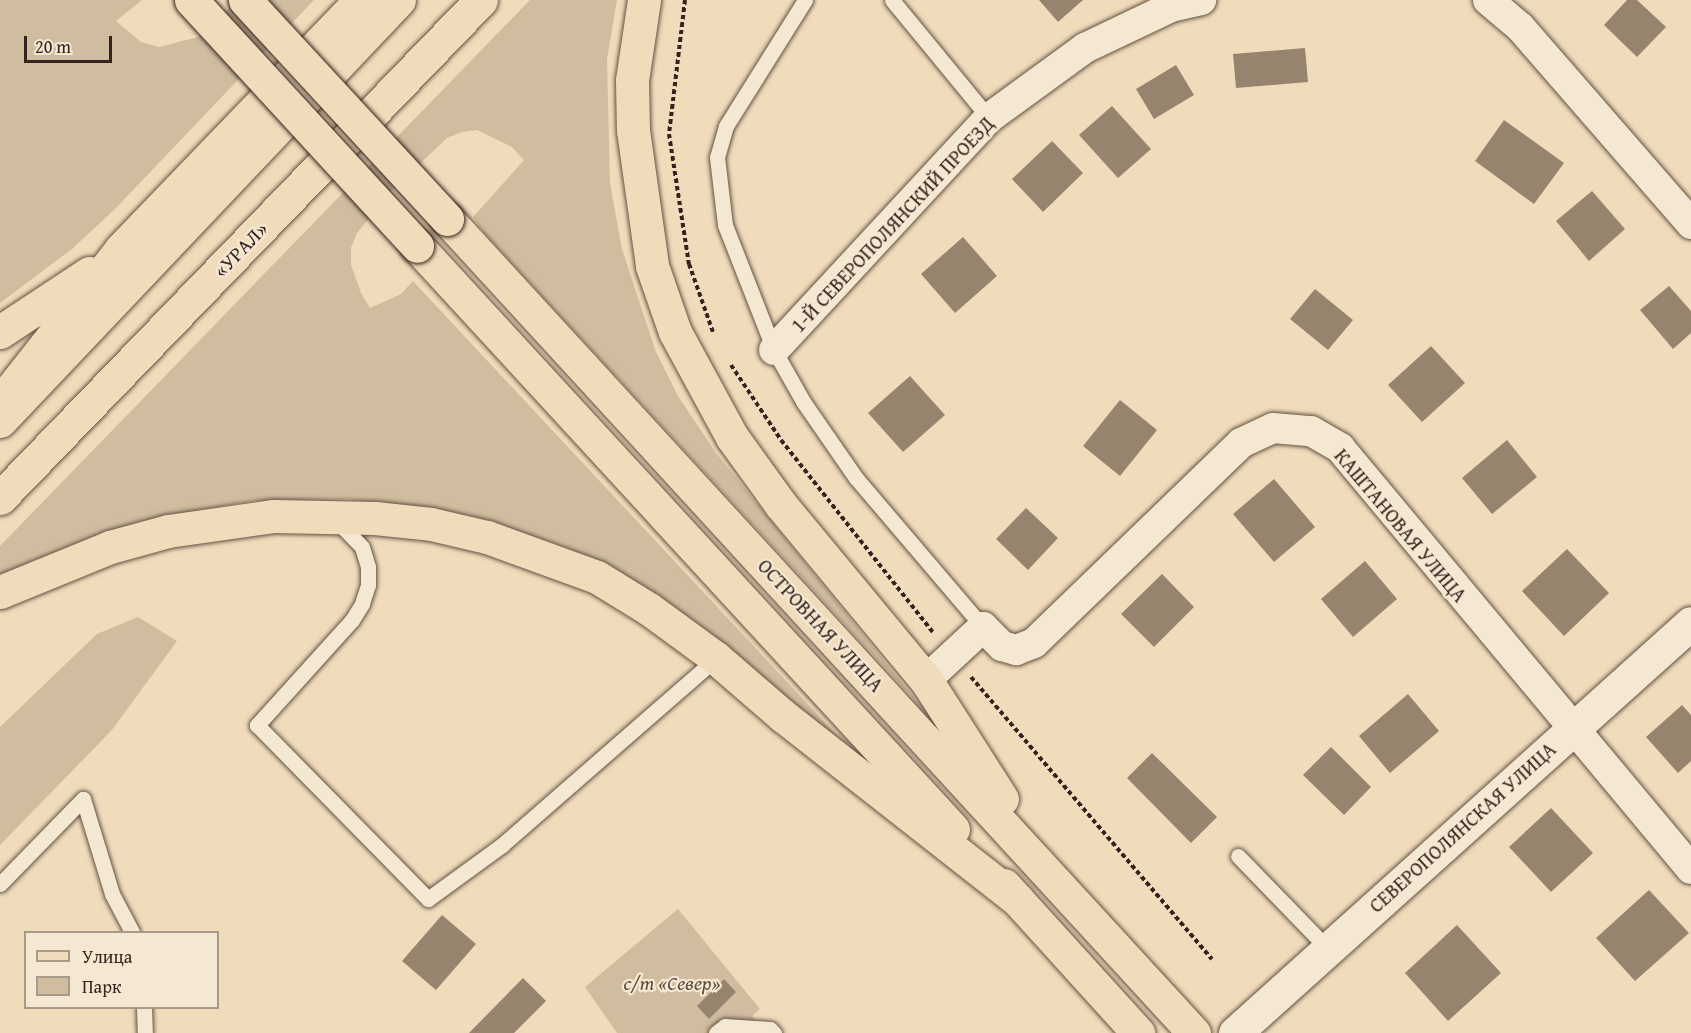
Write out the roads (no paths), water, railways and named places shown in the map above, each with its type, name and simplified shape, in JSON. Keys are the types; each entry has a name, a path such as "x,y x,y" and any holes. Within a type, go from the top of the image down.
{"main road":[{"name":"ОСТРОВНАЯ УЛИЦА","path":"190,0 1138,1033"},
{"name":"ОСТРОВНАЯ УЛИЦА","path":"245,0 1194,1033"},
{"path":"0,403 122,249 361,0"},
{"path":"0,421 399,0"},
{"name":"«УРАЛ»","path":"0,498 482,0"},
{"path":"645,0 632,80 633,130 652,266 675,332 700,385 739,447 781,505 926,680 1048,872"},
{"path":"0,332 67,290 122,249"},
{"path":"0,592 110,547 168,531 274,516 332,517 431,524 546,556 597,577 716,658 783,716 1018,900"}],"street":[{"name":"1-Й СЕВЕРОПОЛЯНСКИЙ ПРОЕЗД","path":"774,350 989,118 1086,48 1171,7 1201,0"},
{"path":"1488,0 1520,27 1691,224"},
{"name":"КАШТАНОВАЯ УЛИЦА","path":"983,627 1002,646 1016,650 1034,642 1241,443 1273,428 1311,431 1340,448 1571,728 1691,869"},
{"name":"СЕВЕРОПОЛЯНСКАЯ УЛИЦА","path":"1235,1033 1571,728 1691,623"},
{"path":"926,680 983,627"}],"lane":[{"path":"805,0 726,126 717,157 725,225 774,350 804,403 856,478 983,627"},
{"path":"892,0 989,118"},
{"path":"332,517 362,547 368,585 362,604 352,620 257,725 428,899 502,846 716,658"},
{"path":"0,884 83,799 112,894 131,931"},
{"path":"1238,856 1328,949"},
{"path":"144,1009 145,1033"},
{"path":"716,1033 725,1026 770,1029 774,1033"}],"park label":[{"name":"с/т «Север»","path":"672,982"}]}
